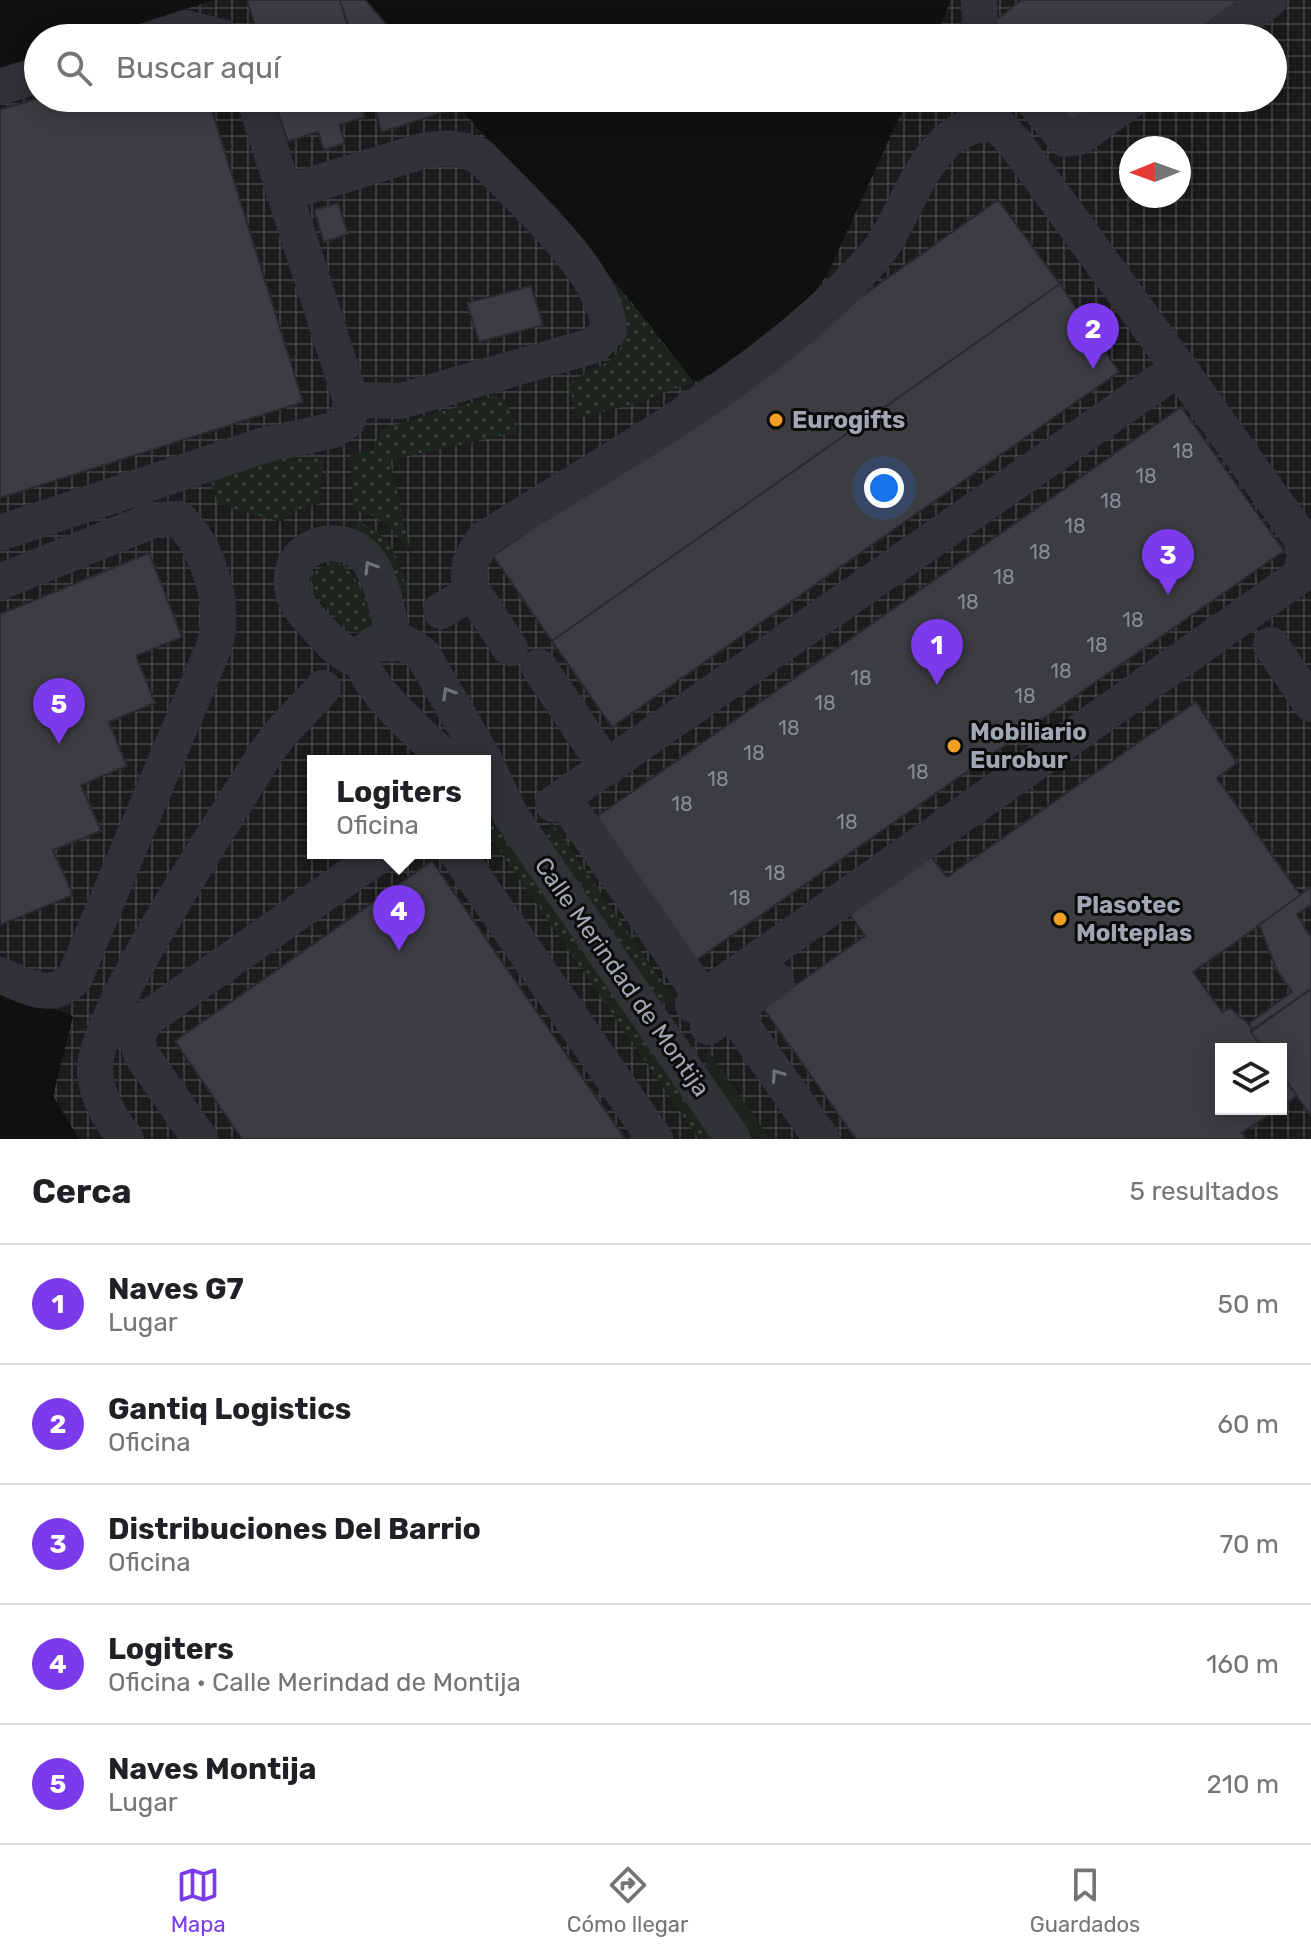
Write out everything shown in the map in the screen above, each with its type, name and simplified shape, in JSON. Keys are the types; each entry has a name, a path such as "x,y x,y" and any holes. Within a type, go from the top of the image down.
{"street":[{"path":"979,0 980,24"},
{"path":"1236,24 1269,0"},
{"path":"0,87 24,79"},
{"path":"259,112 285,193 340,429"},
{"path":"1043,112 1065,139 1079,137 1114,112"},
{"path":"607,768 473,592 466,579 470,559 484,539 707,397 805,325 875,256 946,138 975,123 997,124 1015,143 1301,538 1305,556 1301,575 709,1010"},
{"path":"0,533 261,446 340,429 401,401 595,345 609,330 602,297 585,269 481,157 465,149 446,147 422,151 285,193"},
{"path":"822,1139 709,1010 558,801 1179,368"},
{"path":"0,582 153,520 179,519 211,530 221,611 219,634 74,979 64,989 51,993 0,975"},
{"path":"362,661 352,658 332,641 298,606 292,586 294,572 302,555 314,545 337,542 358,551 370,562 394,641 374,644 364,653 362,661 370,682 442,755"},
{"path":"441,611 473,592"},
{"name":"Calle Merindad de Montija","path":"394,641 423,655 481,755"},
{"path":"1271,645 1311,704"},
{"path":"126,1139 101,1100 95,1072 98,1048 121,992 264,756 278,736 323,688"},
{"name":"Calle Merindad de Montija","path":"491,783 498,807 733,1139"},
{"path":"200,1139 141,1054 137,1038 145,1020 373,859"},
{"path":"461,859 655,1139"},
{"path":"709,1010 776,980"}],"shaded area":[{"path":"214,0 365,0 386,24 139,24"},
{"path":"951,0 1311,0 1311,1139 79,1139 53,1096 73,1016 0,987 0,68 24,60 24,112 463,112 630,300 694,382 735,363 801,312 828,273 902,112 1287,112 1287,24 941,24"},
{"path":"613,281 694,382 627,406 577,418 569,384 613,358 624,338 624,315"},
{"path":"495,396 505,400 518,432 390,460 411,555 387,526 373,516 354,509 350,454 373,451 380,432 388,427"},
{"path":"279,457 324,457 319,504 295,510 282,522 218,504 209,476"},
{"path":"356,521 378,533 392,549 407,594 396,590 383,556 356,531"},
{"path":"335,562 351,573 361,590 372,628 365,633 350,632 315,594 311,578 316,570"},
{"path":"491,820 713,1139 699,1139 491,838"},
{"path":"551,821 676,1002 662,1003 658,999 547,836"},
{"path":"707,1049 770,1139 755,1139 706,1070"}],"building":[{"path":"247,0 340,0 347,24 255,24"},
{"path":"340,0 365,0 386,24 348,24"},
{"path":"1022,0 1239,0 1206,24 993,22"},
{"path":"24,102 24,112 212,112 303,402 0,498 0,110"},
{"path":"278,112 363,112 365,117 339,125 345,143 324,150 318,132 288,141"},
{"path":"376,112 444,112 382,132"},
{"path":"1059,112 1085,112 1068,124"},
{"name":"Eurogifts","path":"998,200 1060,284 552,641 493,556"},
{"path":"338,203 348,234 324,242 314,210"},
{"path":"1060,284 1119,372 612,727 552,641"},
{"path":"531,286 543,325 479,342 467,303"},
{"path":"1181,407 1284,551 692,963 592,820"},
{"path":"149,553 182,637 136,656 155,703 109,722 127,766 81,785 101,831 53,850 73,895 0,925 0,614"},
{"name":"Plasotec Molteplas","path":"1196,702 1237,763 1217,778 1301,896 1193,972 1222,1012 1230,1008 1251,1026 1251,1032 1259,1043 1215,1043 1215,1115 1268,1115 1242,1133 1246,1139 856,1139 763,1008 865,936 848,912 929,854 947,877"},
{"path":"432,861 625,1139 242,1139 175,1041"},
{"path":"1311,887 1311,905 1297,914 1311,938 1311,989 1253,1029 1248,1024 1292,992 1277,970 1259,925"},
{"path":"1311,989 1311,1116 1287,1082 1287,1043 1259,1043 1251,1032"},
{"path":"1287,1082 1297,1096 1287,1103"}],"place":[{"name":"Gantiq Logistics","path":"1093,369"},
{"name":"Eurogifts","path":"776,420"},
{"name":"Distribuciones Del Barrio","path":"1168,595"},
{"name":"Naves G7","path":"937,685"},
{"name":"Naves Montija","path":"59,744"},
{"name":"Mobiliario Eurobur","path":"954,746"},
{"name":"Plasotec Molteplas","path":"1060,919"},
{"name":"Logiters","path":"399,951"}]}
